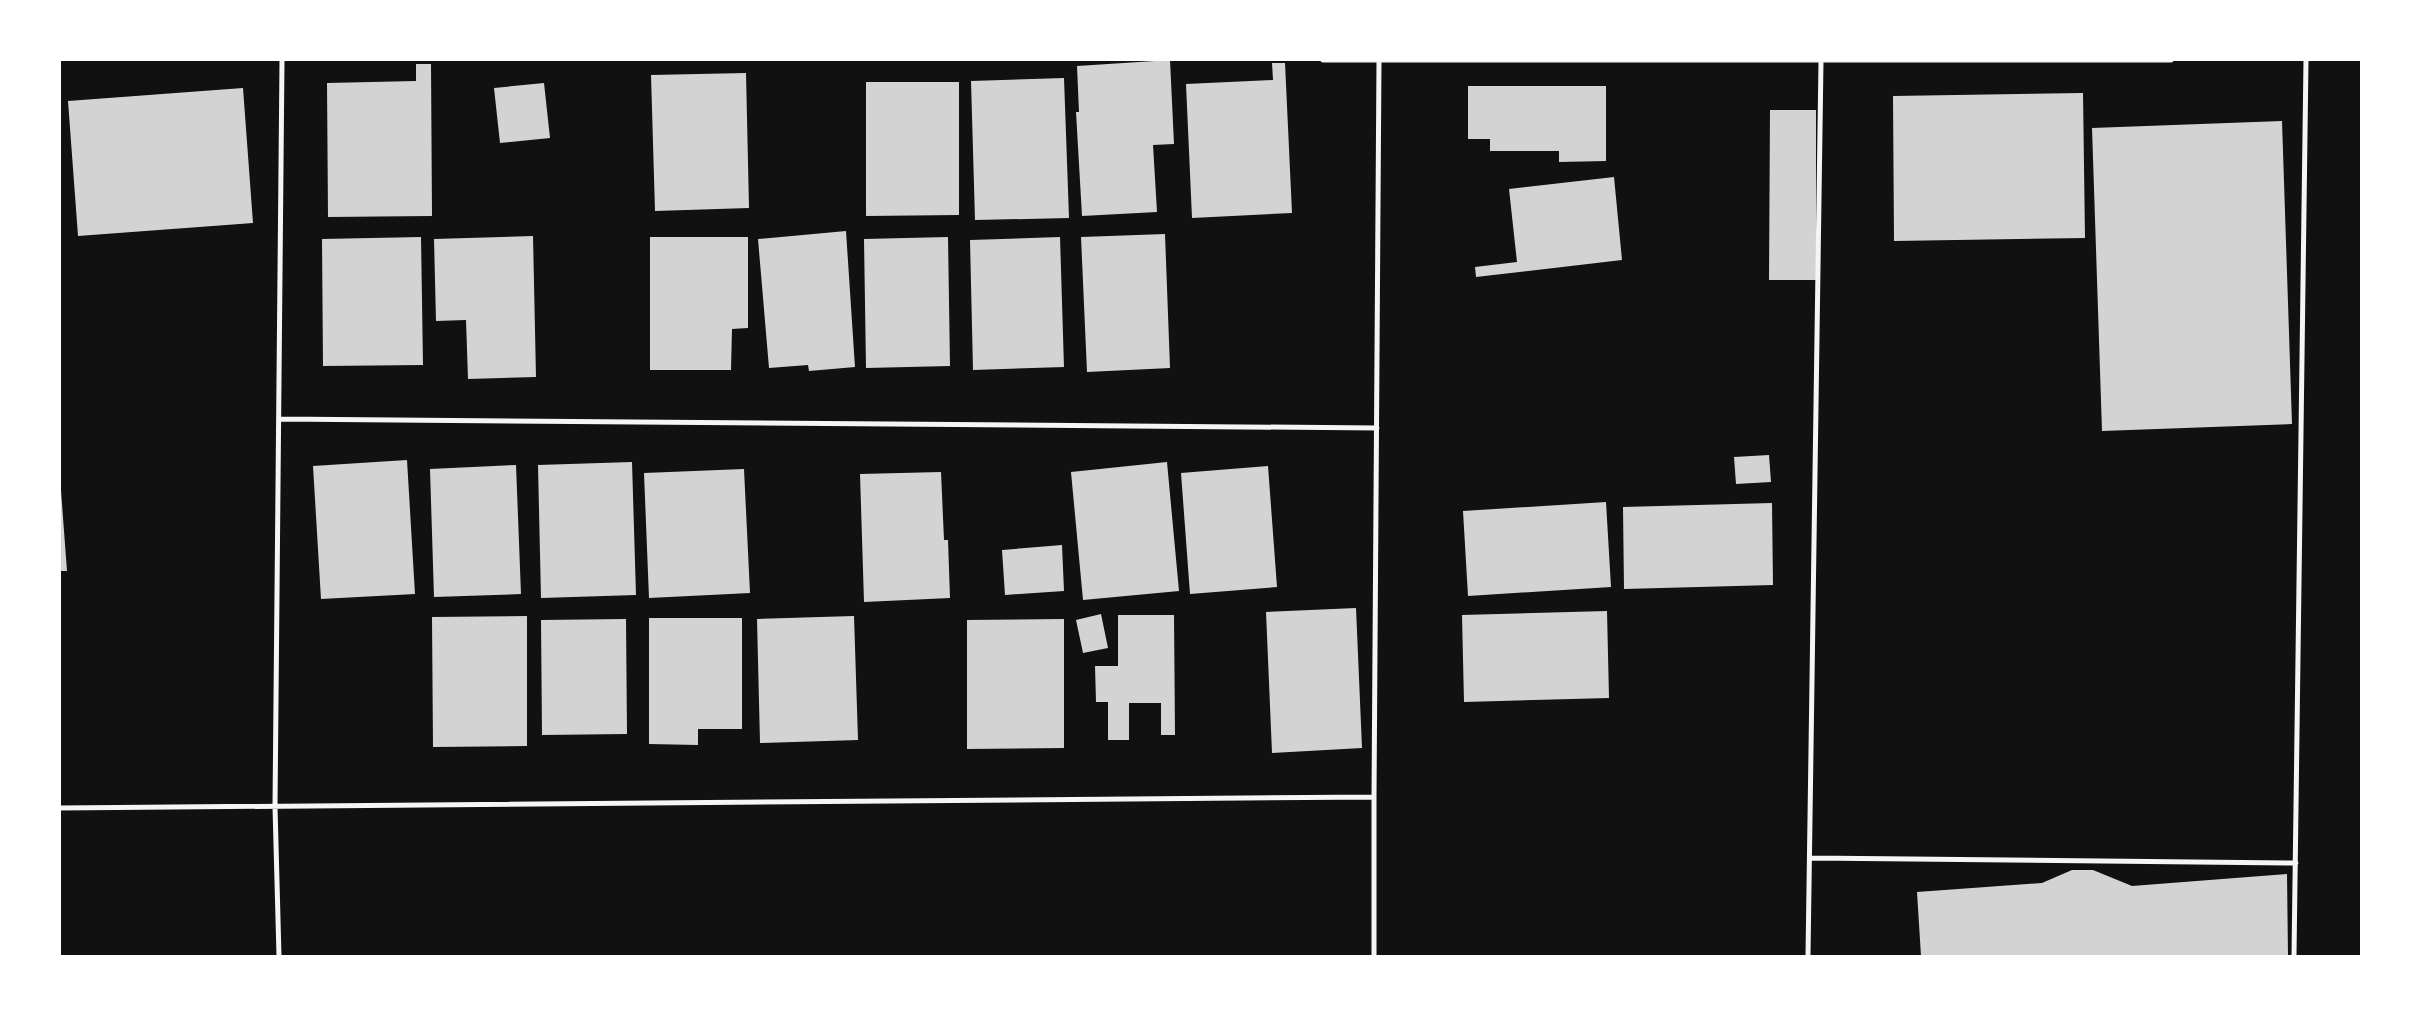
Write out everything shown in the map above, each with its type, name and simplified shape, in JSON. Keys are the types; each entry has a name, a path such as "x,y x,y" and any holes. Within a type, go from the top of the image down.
{"street":[{"path":"279,956 275,807 282,60"},
{"path":"1323,60 2170,60"},
{"path":"1374,956 1379,60"},
{"path":"1808,956 1811,858 1821,60"},
{"path":"2294,956 2306,60"},
{"path":"279,418 1377,428"},
{"path":"60,808 1374,797"},
{"path":"1811,858 2296,863"}],"building":[{"path":"1170,60 1174,144 1153,145 1157,212 1082,216 1076,112 1079,112 1077,66"},
{"path":"1272,63 1285,63 1292,213 1192,218 1186,84 1273,80"},
{"path":"416,64 431,64 432,216 328,217 327,83 416,81"},
{"path":"746,73 749,208 655,211 651,75"},
{"path":"1064,78 1069,218 975,220 971,81"},
{"path":"866,82 959,82 959,215 866,216"},
{"path":"544,83 550,138 500,143 494,88"},
{"path":"1468,86 1606,86 1606,161 1559,162 1559,151 1490,151 1490,139 1468,139"},
{"path":"243,88 253,223 78,236 68,101"},
{"path":"2083,93 2085,238 1894,241 1893,96"},
{"path":"1770,110 1816,110 1816,280 1769,280"},
{"path":"2282,121 2292,424 2102,431 2092,128"},
{"path":"1614,177 1622,260 1476,277 1475,267 1517,262 1509,189"},
{"path":"846,231 855,367 809,371 808,365 769,368 758,239"},
{"path":"1165,234 1170,368 1087,372 1081,237"},
{"path":"533,236 536,377 468,379 466,320 436,321 434,239"},
{"path":"421,237 423,365 323,366 322,239"},
{"path":"650,237 748,237 748,328 732,329 731,370 650,370"},
{"path":"948,237 950,366 866,368 864,239"},
{"path":"1060,237 1064,367 973,370 970,240"},
{"path":"1769,455 1771,482 1736,484 1734,457"},
{"path":"407,460 415,594 321,599 313,466"},
{"path":"632,462 636,595 541,598 538,465"},
{"path":"1167,462 1179,591 1083,600 1071,472"},
{"path":"516,465 521,594 434,597 430,469"},
{"path":"1268,466 1277,587 1190,594 1181,473"},
{"path":"744,469 750,593 649,598 644,473"},
{"path":"941,472 944,540 948,540 950,598 864,602 860,474"},
{"path":"60,477 67,571 60,571"},
{"path":"1606,502 1611,587 1468,596 1463,511"},
{"path":"1772,503 1773,585 1624,589 1623,507"},
{"path":"1062,545 1064,591 1005,595 1002,550"},
{"path":"1356,608 1362,748 1272,753 1266,612"},
{"path":"1607,611 1609,698 1464,702 1462,615"},
{"path":"1101,614 1108,648 1083,653 1076,620"},
{"path":"1118,615 1174,615 1175,735 1161,735 1161,703 1129,703 1129,740 1108,740 1108,702 1096,702 1095,666 1118,666"},
{"path":"527,616 527,746 433,747 432,617"},
{"path":"854,616 858,740 760,743 757,619"},
{"path":"649,618 742,618 742,729 698,729 698,745 649,744"},
{"path":"626,619 627,734 542,735 541,620"},
{"path":"1064,619 1064,748 967,749 967,620"},
{"path":"2072,870 2093,870 2132,886 2287,874 2288,956 1921,956 1917,892 2042,883"}]}
